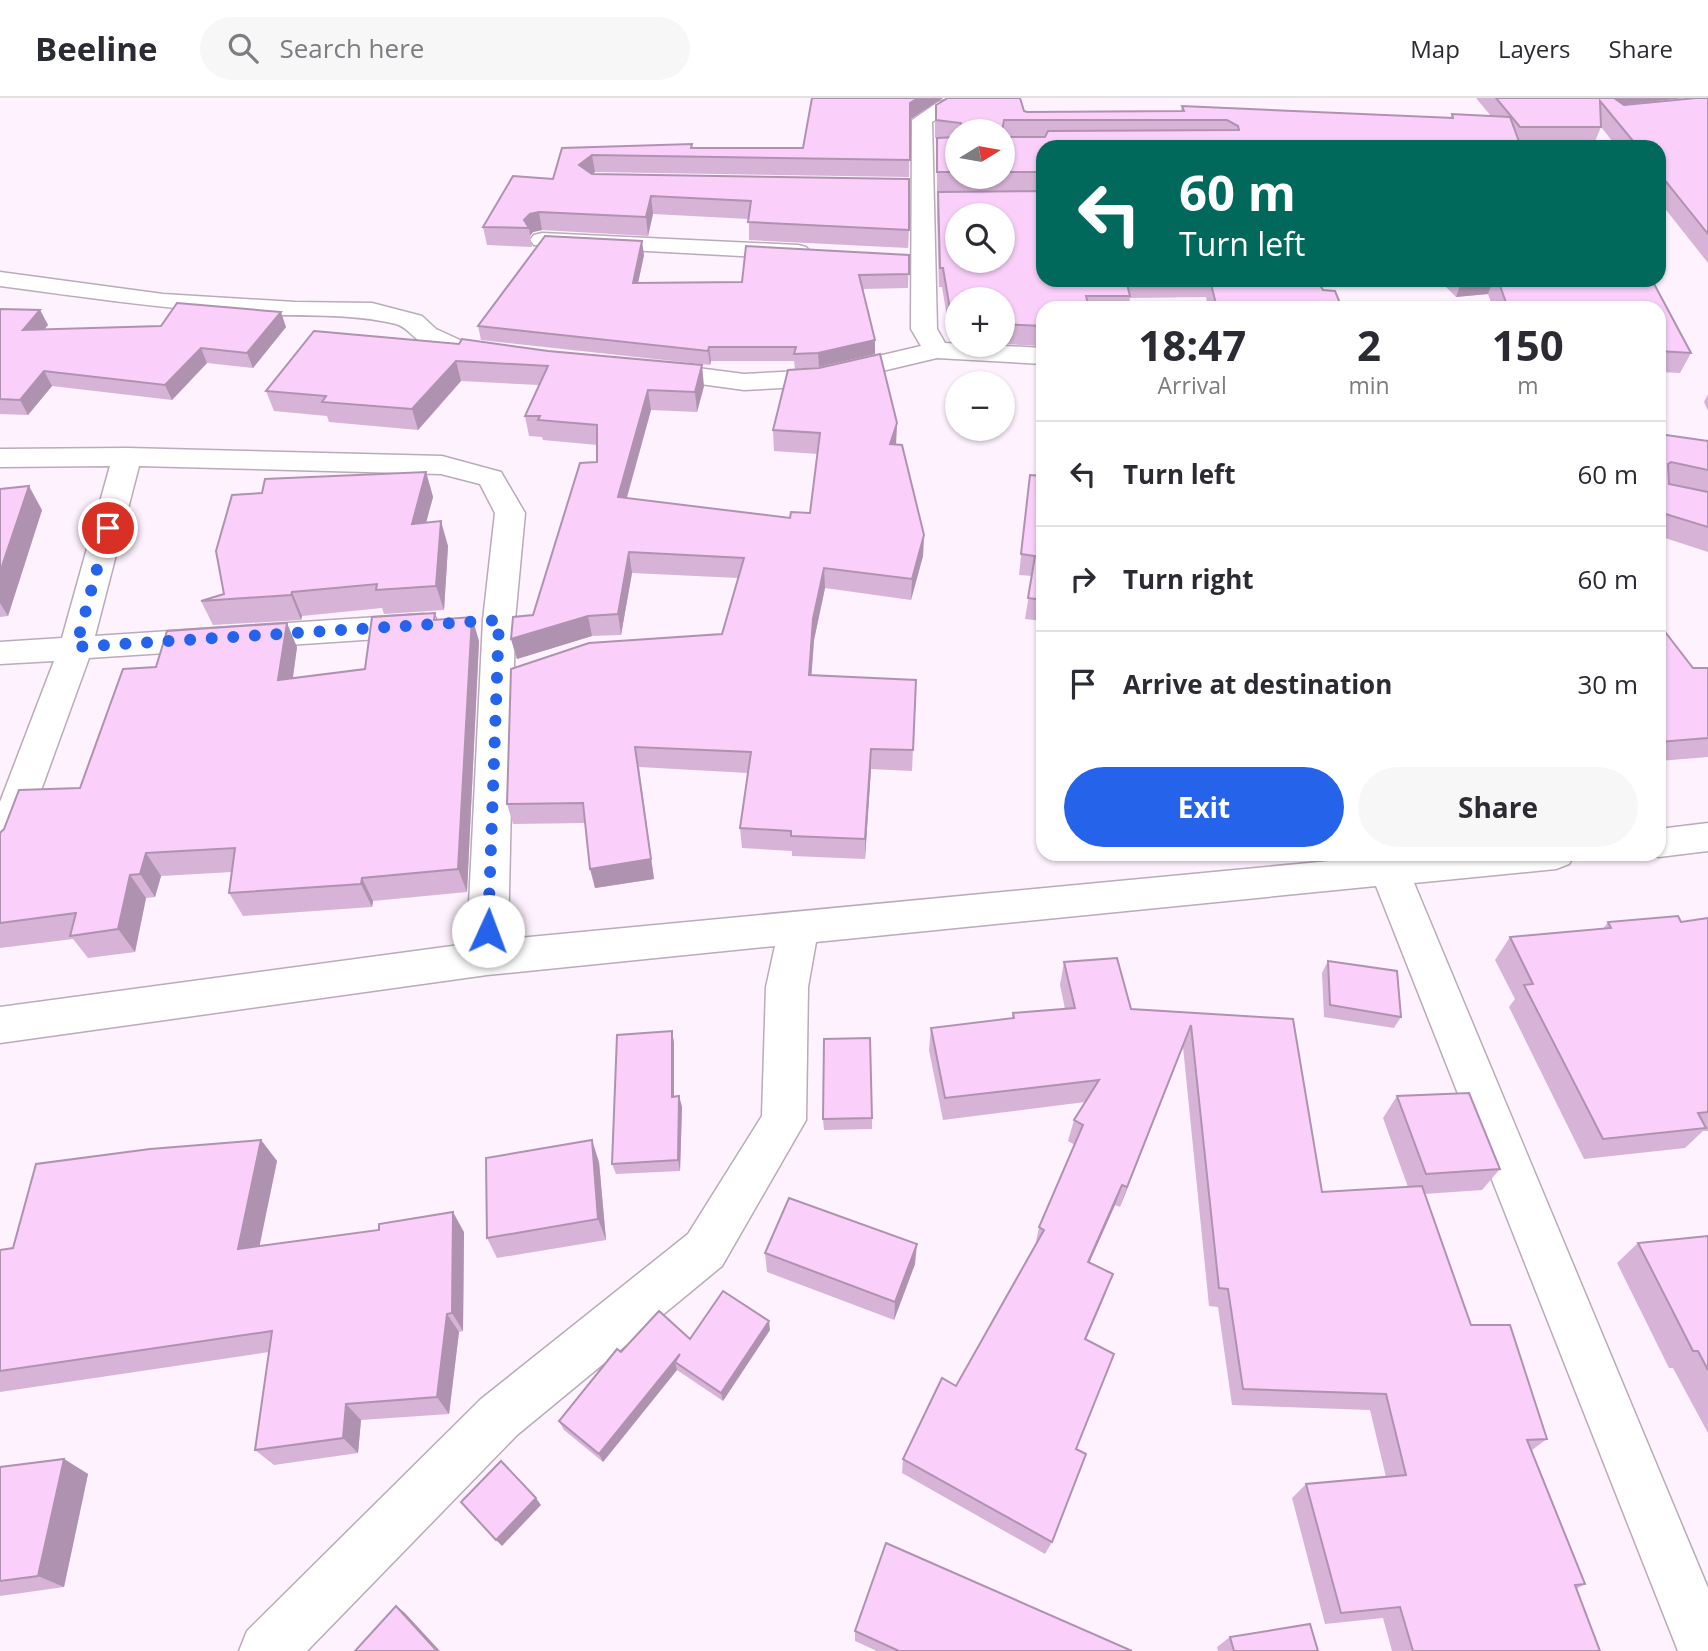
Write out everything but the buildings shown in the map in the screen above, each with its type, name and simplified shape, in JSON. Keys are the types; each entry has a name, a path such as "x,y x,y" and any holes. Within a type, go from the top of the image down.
{"street":[{"path":"937,350 924,329 923,194 934,148 922,120 945,106 984,98"},
{"path":"895,186 950,201"},
{"path":"542,240 827,254"},
{"path":"895,257 922,258"},
{"path":"0,279 163,301 295,310 372,311 412,321 427,334 454,347 518,356"},
{"path":"625,368 681,371 744,382 818,378 937,350 1036,356"},
{"path":"0,851 76,647 127,457"},
{"path":"0,458 127,457 442,465 491,478 510,513 476,621 496,682 487,958"},
{"path":"0,653 476,621"},
{"path":"496,682 530,670"},
{"path":"1666,842 1708,837"},
{"path":"0,1025 487,958 1491,861"},
{"path":"1390,872 1706,1651"},
{"path":"267,1651 499,1417 705,1250 783,1121 788,987 799,929"}],"route":[{"path":"108,528 76,647 499,620 488,931"}]}
